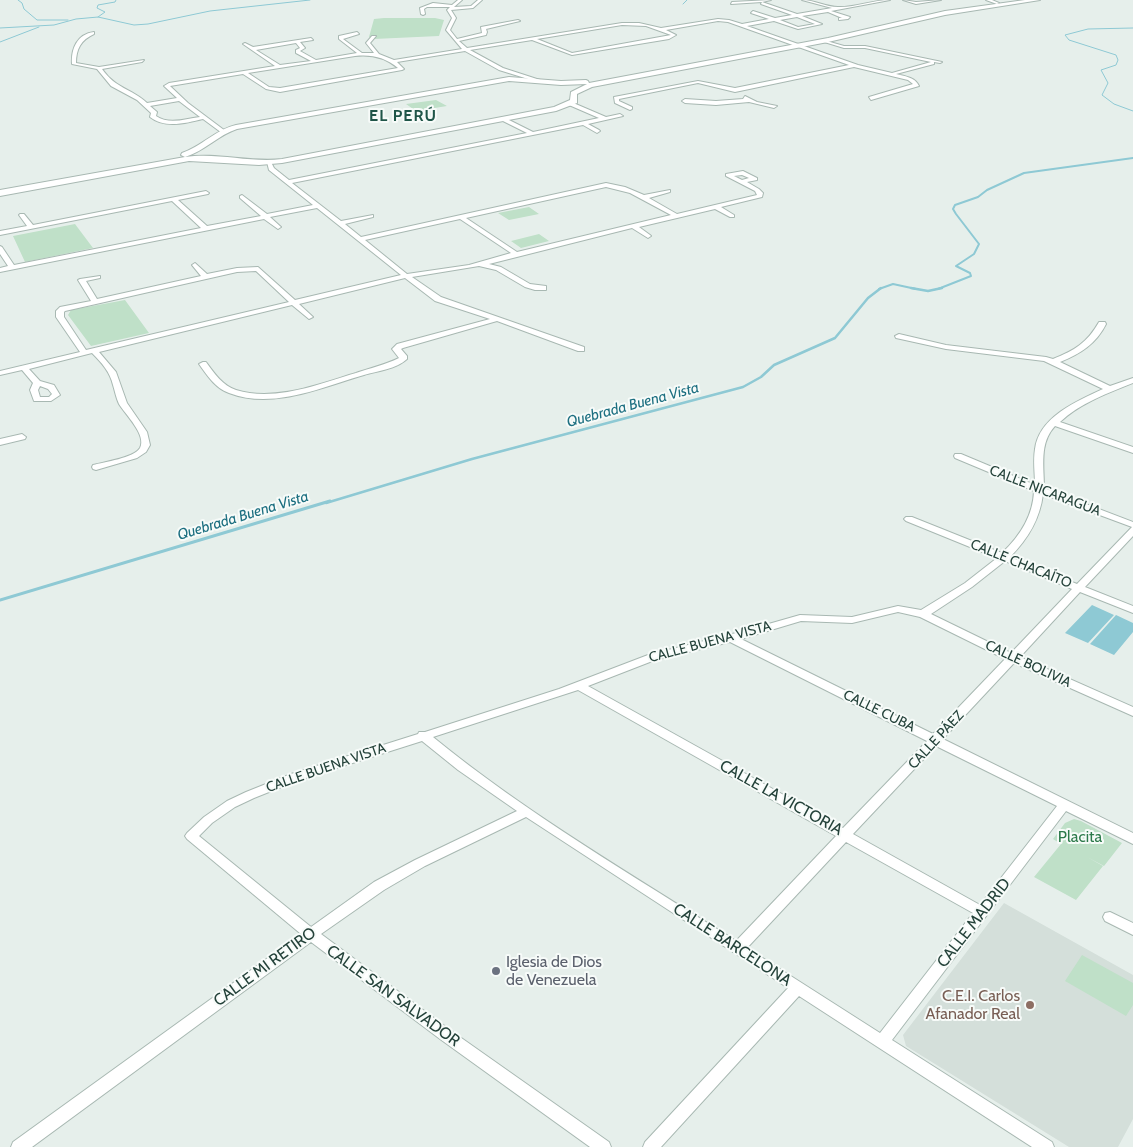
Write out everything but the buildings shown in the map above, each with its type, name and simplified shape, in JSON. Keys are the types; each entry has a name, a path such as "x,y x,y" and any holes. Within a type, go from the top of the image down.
{"street":[{"path":"451,8 460,0"},
{"path":"423,14 422,8 426,5 433,4 451,8 472,7 480,0"},
{"path":"732,3 771,0"},
{"path":"869,0 886,6"},
{"path":"742,25 888,0"},
{"path":"905,0 916,3 939,0"},
{"path":"988,0 997,3"},
{"path":"0,191 189,159 216,158 246,163 269,163 503,120 571,104 574,101 573,93 585,86 797,45 939,11 1019,0"},
{"path":"0,191 186,155 204,147 222,131 245,125 505,80 582,83 823,41 945,13 1037,0"},
{"path":"803,2 813,1 838,9"},
{"path":"753,12 798,28 820,24 762,3"},
{"path":"451,8 454,18 448,30 456,40 467,49 511,73 538,81"},
{"path":"826,11 848,18 840,19"},
{"path":"662,30 718,20 729,21 848,63 910,79 916,84 916,86 871,98"},
{"path":"456,40 484,34 485,32 482,28 518,21"},
{"path":"391,62 636,22 662,30 673,36 593,51 566,54 533,39"},
{"path":"92,33 79,40 73,53 74,64 99,68 142,61"},
{"path":"357,33 341,37 341,39 361,54"},
{"path":"753,38 771,35"},
{"path":"244,72 268,88 280,90 402,69 377,54 368,46 368,43 374,37"},
{"path":"251,49 311,39"},
{"path":"657,40 668,44"},
{"path":"297,41 303,48 298,50 298,52 315,61"},
{"path":"823,41 844,47 858,46 881,49 940,62"},
{"path":"245,44 279,67"},
{"path":"593,51 604,56"},
{"path":"222,131 202,118 167,86 315,61 361,54 377,54"},
{"path":"925,60 932,63"},
{"path":"883,73 896,73 932,63 949,62"},
{"path":"630,108 616,102 616,98 698,82 711,83 735,90 852,66 848,63"},
{"path":"99,68 110,84 136,97 155,114 153,117 160,122 166,123 202,118"},
{"path":"735,90 750,100"},
{"path":"146,105 180,99"},
{"path":"685,101 716,103 750,100 774,106"},
{"path":"571,104 605,119"},
{"path":"288,182 620,116"},
{"path":"503,120 531,134"},
{"path":"583,123 597,131"},
{"path":"269,163 271,169 438,300 581,349"},
{"path":"469,267 760,196 757,190 741,182"},
{"path":"361,240 606,185 615,185 677,216"},
{"path":"640,198 668,191"},
{"path":"0,233 206,193"},
{"path":"242,197 278,226"},
{"path":"173,199 205,228"},
{"path":"0,270 125,247 205,228 318,206"},
{"path":"715,206 732,216"},
{"path":"22,215 31,227"},
{"path":"340,223 371,216"},
{"path":"461,218 516,254"},
{"path":"633,226 648,236"},
{"path":"0,248 12,268"},
{"path":"195,265 205,276 217,275"},
{"path":"1,371 406,276 486,265 514,276 534,289 543,288"},
{"path":"84,352 66,328 60,317 60,311 252,268 258,269 308,317"},
{"path":"95,302 82,280 98,277"},
{"path":"203,364 217,382 232,391 249,395 277,395 326,384 389,365 404,358 396,349 400,346 498,319"},
{"path":"1054,362 1086,346 1102,324"},
{"path":"899,336 933,344 1015,354 1054,362 1109,389"},
{"path":"93,350 116,379 121,398 141,428 145,442 144,448 138,454 96,467"},
{"path":"23,367 37,383"},
{"path":"923,614 970,583 1003,557 1031,522 1037,505 1039,490 1040,440 1055,423 1081,402 1133,380"},
{"path":"1055,423 1133,450"},
{"path":"0,442 22,437"},
{"name":"CALLE NICARAGUA","path":"958,456 1039,490 1133,525"},
{"name":"CALLE CHACAÍTO","path":"909,519 1133,610"},
{"name":"CALLE PÁEZ","path":"738,948 1133,530"},
{"name":"CALLE BUENA VISTA","path":"191,836 218,812 250,795 295,777 579,686 645,659 731,638 800,618 852,620 898,610 923,614"},
{"name":"CALLE BOLIVIA","path":"923,614 1013,658 1133,712"},
{"name":"CALLE CUBA","path":"731,638 1133,839"},
{"name":"CALLE LA VICTORIA","path":"579,686 982,912"},
{"name":"CALLE BARCELONA","path":"424,735 462,767 526,812 1046,1147"},
{"name":"CALLE MADRID","path":"882,1042 1065,804"},
{"name":"CALLE MI RETIRO","path":"19,1147 310,935 399,874 526,812"},
{"name":"CALLE SAN SALVADOR","path":"191,836 253,890 310,935 386,992 603,1147"},
{"path":"1110,917 1133,930"},
{"path":"652,1147 798,987"}],"shaded area":[{"name":"C.E.I. Carlos Afanador Real","path":"1004,903 1133,975 1133,1119 1118,1147 1069,1147 906,1046 903,1035"}],"green space":[{"path":"435,18 444,20 439,36 374,39 369,37 374,19"},
{"path":"436,100 447,106 416,111 406,104"},
{"path":"529,207 539,214 509,220 498,213"},
{"path":"75,224 93,248 25,262 13,236"},
{"path":"539,234 549,241 521,248 511,241"},
{"path":"125,300 149,333 91,346 68,315 71,310"},
{"name":"Placita","path":"1074,819 1122,843 1104,866 1087,857 1103,866 1076,900 1034,877 1061,844 1053,839 1065,823"},
{"path":"1082,955 1133,983 1133,1005 1126,1016 1065,981"}],"water":[{"path":"1092,605 1114,615 1088,643 1065,633"},
{"path":"1116,615 1133,623 1133,632 1114,655 1090,644"}],"waterway":[{"path":"18,0 22,3 24,9 37,20 68,20"},
{"path":"98,17 105,12 97,8 98,5 115,2 116,0"},
{"path":"98,17 134,25 148,24 210,11 310,0"},
{"path":"683,4 687,0"},
{"path":"0,28 54,25 76,19 98,17"},
{"path":"0,42 39,27"},
{"name":"Quebrada Buena Vista","path":"1133,28 1088,29 1065,35 1069,40 1116,55 1118,60 1116,65 1101,70 1108,83 1102,95 1114,104 1133,111"},
{"name":"Quebrada Buena Vista","path":"939,289 971,276 970,273 956,266 974,254 979,244 956,214 953,209 955,205 978,197 987,190 1024,173 1133,158"},
{"name":"Quebrada Buena Vista","path":"880,289 893,284 913,288"},
{"name":"Quebrada Buena Vista","path":"913,288 928,291 939,289"},
{"name":"Quebrada Buena Vista","path":"326,503 472,459 743,387 761,377 774,365 835,338 868,298 880,289"},
{"name":"Quebrada Buena Vista","path":"0,600 330,501"}],"place":[{"name":"Iglesia de Dios de Venezuela","path":"496,971"},
{"name":"C.E.I. Carlos Afanador Real","path":"1030,1005"}],"district":[{"name":"EL PERÚ","path":"403,116"}]}
